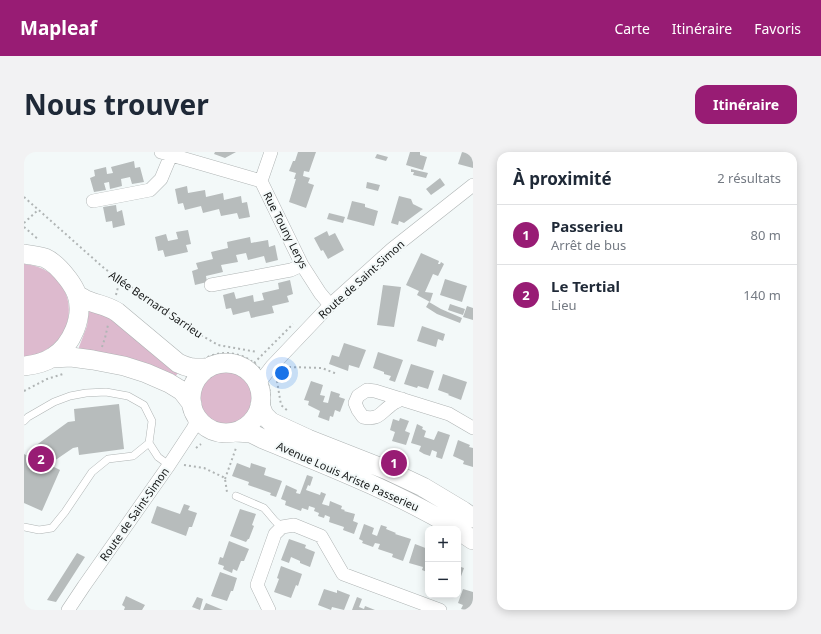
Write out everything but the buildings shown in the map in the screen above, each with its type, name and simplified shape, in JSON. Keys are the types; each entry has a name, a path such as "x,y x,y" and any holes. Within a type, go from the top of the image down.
{"street":[{"path":"261,181 271,152"},
{"path":"93,201 150,190 161,178 166,154"},
{"name":"Rue Touny Lerys","path":"166,154 261,181 302,265 320,293 330,305"},
{"name":"Route de Saint-Simon","path":"262,379 272,366 330,305 392,249 473,185"},
{"path":"24,254 45,258 53,263 64,273 77,295 78,320 74,331 62,350 53,358"},
{"path":"212,285 291,270 302,265"},
{"path":"24,366 33,365 53,358 71,356 124,366 146,373 169,383 202,423 208,428 241,438 244,428 252,423 263,411 262,379 246,368 232,363 219,363 200,368 186,367 178,363 118,312 77,295"},
{"path":"191,410 191,395 196,380 202,373 200,368"},
{"path":"402,399 449,414 473,428"},
{"name":"Route de Saint-Simon","path":"68,610 84,586 174,465 191,410"},
{"name":"Avenue Louis Ariste Passerieu","path":"263,411 272,422 302,436 387,470 423,487 473,518"},
{"name":"Avenue Louis Ariste Passerieu","path":"241,438 263,439 382,489 431,513 453,526"},
{"path":"269,610 257,585 274,534 282,527 294,525 321,536 342,574 440,610"},
{"name":"Avenue Louis Ariste Passerieu","path":"461,531 473,540"}],"lane":[{"path":"24,421 28,417 54,402 70,396 86,393 106,392 128,396 144,405 152,421 149,443 158,457 174,465"},
{"path":"24,527 39,530 52,528 65,512 92,472 108,459 133,456 149,443"},
{"path":"236,496 264,508 282,527"}],"path":[{"name":"Allée Bernard Sarrieu","path":"24,197 105,269 199,334 218,345 256,352"},
{"path":"24,223 38,210"},
{"path":"230,353 244,356 260,369 262,379 268,386 270,396 269,406 263,411 259,426 237,439 221,440 206,436 191,410 185,379 200,368 203,359 216,354 230,353"},
{"path":"287,366 322,368 337,374"},
{"path":"24,391 47,379 67,373"},
{"path":"183,405 191,410 187,418 183,405"},
{"path":"236,496 228,494 225,479 241,438"},
{"path":"174,465 204,468 225,479"}],"shaded area":[{"path":"24,264 43,269 57,280 66,294 69,309 67,325 58,340 44,351 24,357"},
{"path":"89,310 107,313 179,371 174,379 79,350 87,326"},
{"path":"226,371 236,373 245,379 251,388 253,398 251,408 245,417 236,423 226,425 216,423 207,417 201,408 199,398 201,388 207,379 216,373"}],"place":[{"name":"Le Tertial","path":"41,459"},
{"name":"Passerieu","path":"394,463"}]}
